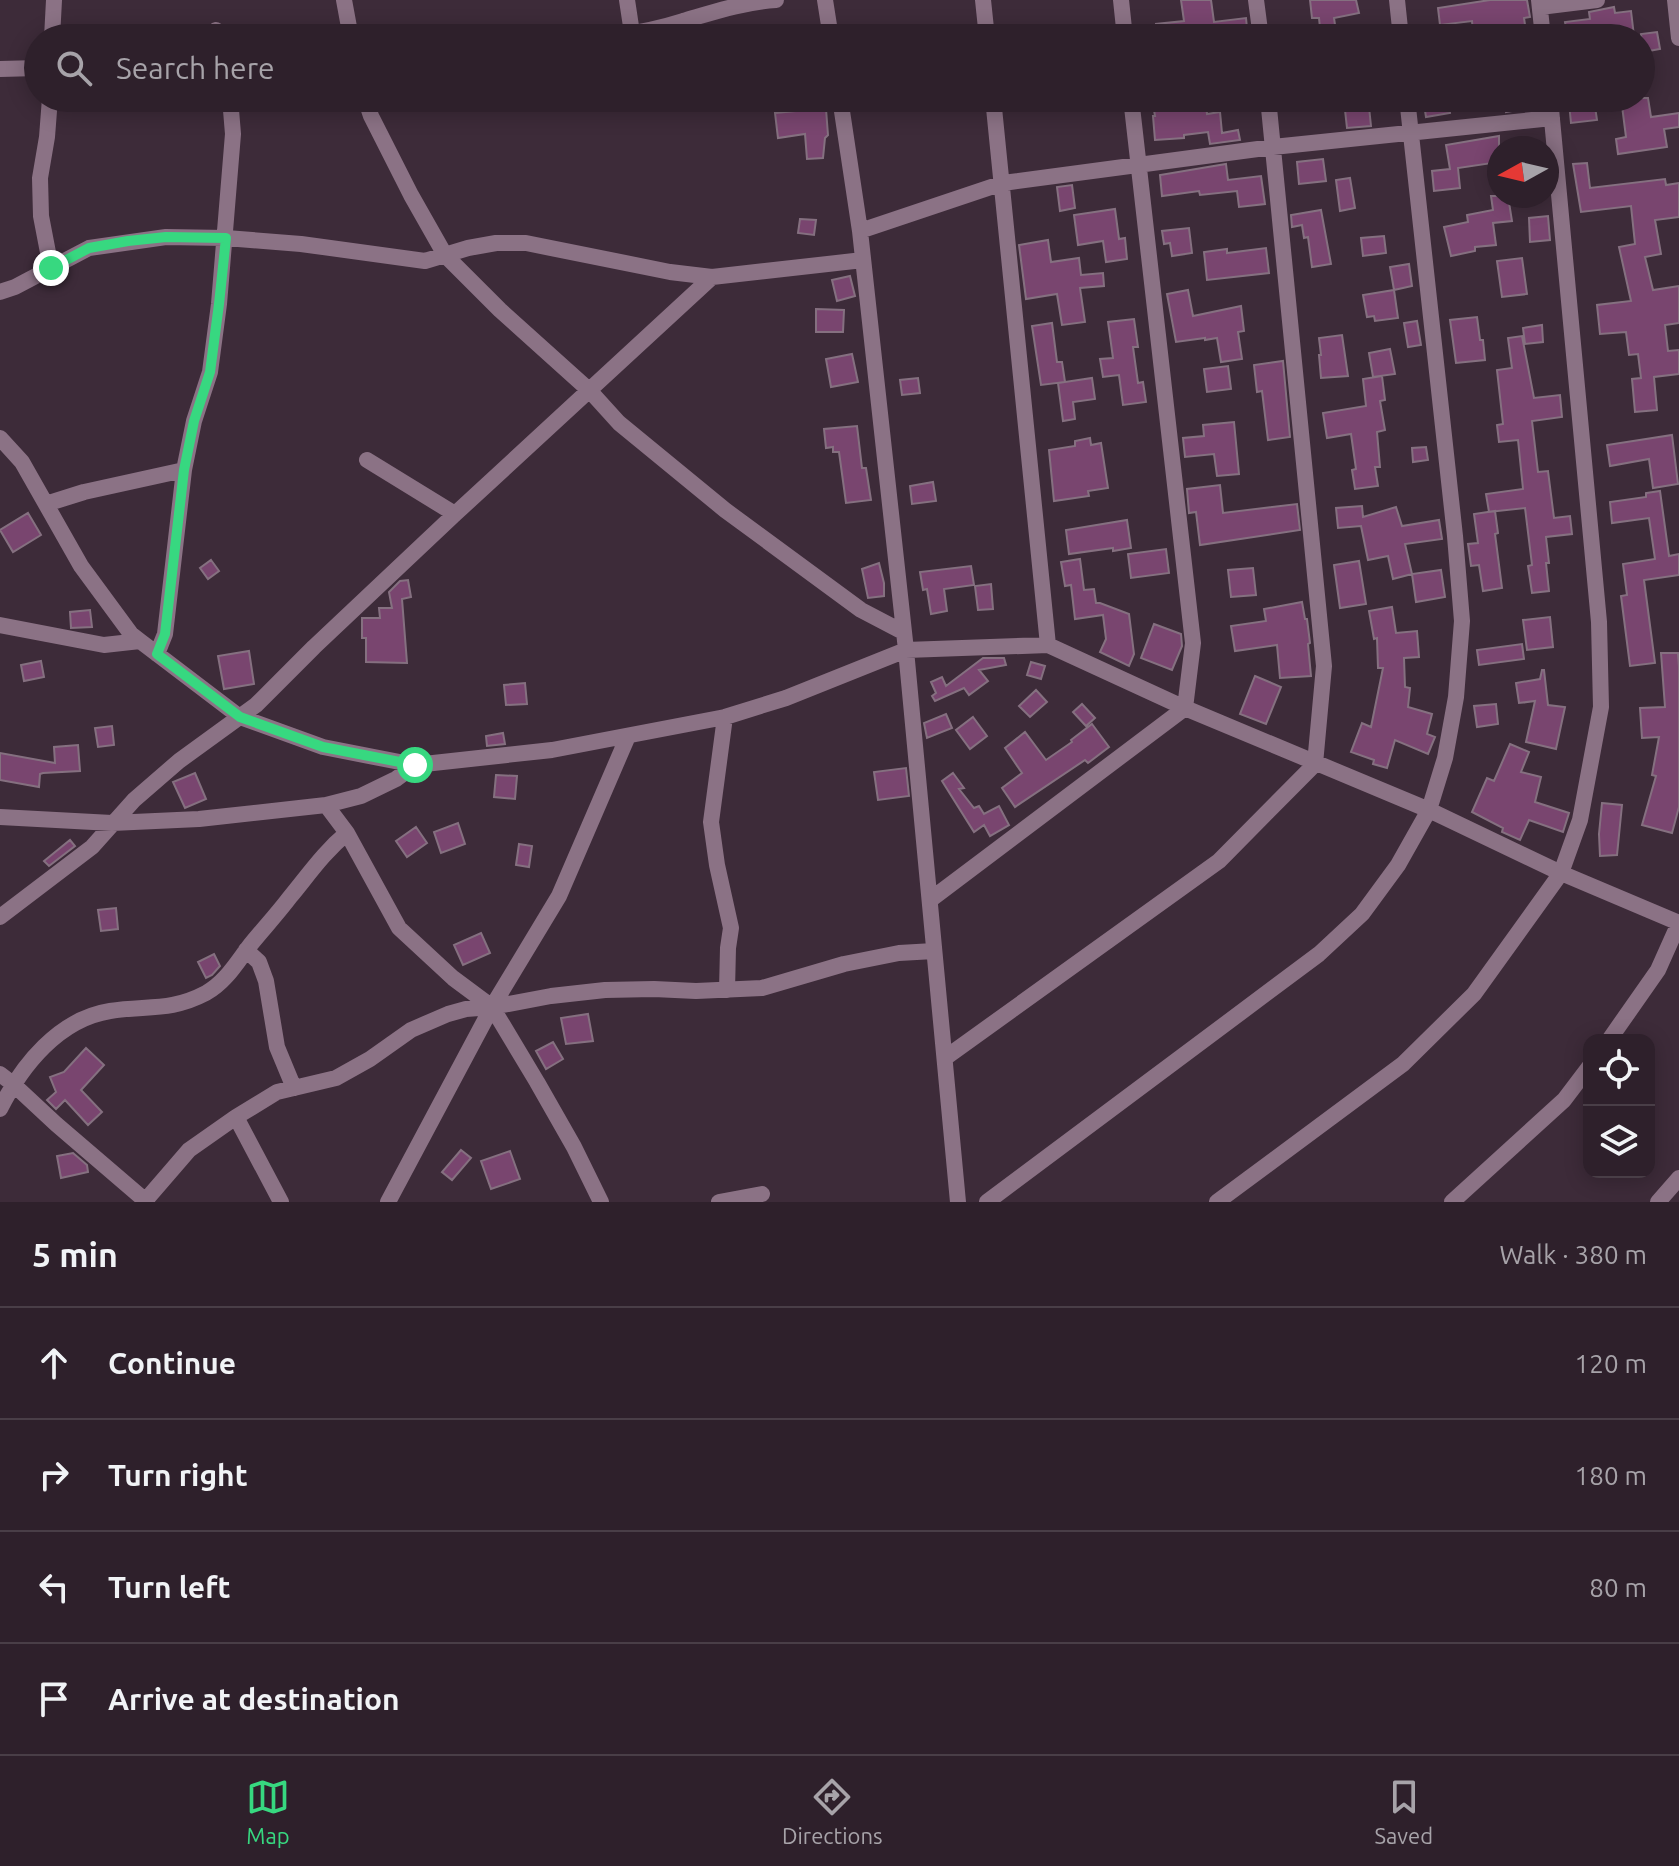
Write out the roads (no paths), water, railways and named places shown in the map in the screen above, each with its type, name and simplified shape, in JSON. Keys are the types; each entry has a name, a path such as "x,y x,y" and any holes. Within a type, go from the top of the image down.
{"street":[{"path":"53,24 54,0"},
{"path":"344,0 348,24"},
{"path":"627,0 631,24"},
{"path":"671,24 726,8 776,0"},
{"path":"825,0 829,24"},
{"path":"983,0 986,24"},
{"path":"1121,0 1124,24"},
{"path":"1256,0 1259,24"},
{"path":"1397,0 1400,24"},
{"path":"1541,24 1539,4 1597,0"},
{"path":"1675,0 1679,38"},
{"path":"0,69 24,68"},
{"path":"49,112 40,178 41,216 51,268"},
{"path":"157,654 165,634 184,470 194,421 210,372 226,238 233,134 231,112"},
{"path":"370,112 445,255 500,310 590,391 619,423 725,510 861,610 903,632"},
{"path":"842,112 860,231 906,650 958,1202"},
{"path":"995,112 1048,645"},
{"path":"930,900 1185,708 1193,643 1132,112"},
{"path":"945,1058 1219,861 1315,764 1324,666 1269,112"},
{"path":"987,1202 1319,954 1362,914 1398,865 1429,810 1445,758 1456,697 1462,621 1409,112"},
{"path":"1217,1202 1403,1064 1474,994 1561,873 1580,820 1601,707 1599,622 1551,112"},
{"path":"860,231 1003,183 1273,147 1552,118"},
{"path":"0,292 89,248 166,237 301,244 425,261 496,243 526,243 670,272 712,277 863,260"},
{"path":"0,917 92,847 134,800 179,761 256,705 455,514 712,277"},
{"path":"0,438 22,462 81,566 131,634 240,717 323,747 415,765 552,750 725,717 786,698 906,650 1048,645 1185,708 1429,810 1561,873 1679,923 1658,970 1613,1034"},
{"path":"367,460 455,514"},
{"path":"46,504 84,492 184,470"},
{"path":"0,625 104,645 140,641"},
{"path":"725,717 711,822 731,928 727,990"},
{"path":"388,1202 492,1007 559,896 628,736"},
{"path":"0,817 112,823 199,819 326,805 361,796 396,779 415,765"},
{"path":"326,805 347,833 399,928 453,978 492,1007 566,1134 601,1202"},
{"path":"0,1109 6,1079 24,1068 63,1031 109,1011 167,1007 198,997 225,979 328,849 347,833"},
{"path":"246,950 259,962 266,981 277,1047 294,1088"},
{"path":"6,1079 146,1201 189,1150 236,1117 277,1092 336,1078 411,1030 448,1014 605,990 762,988 844,964 899,953 934,951"},
{"path":"1452,1202 1564,1100 1583,1075"},
{"path":"236,1117 281,1202"},
{"path":"1658,1202 1679,1178"},
{"path":"719,1202 762,1194"}]}
